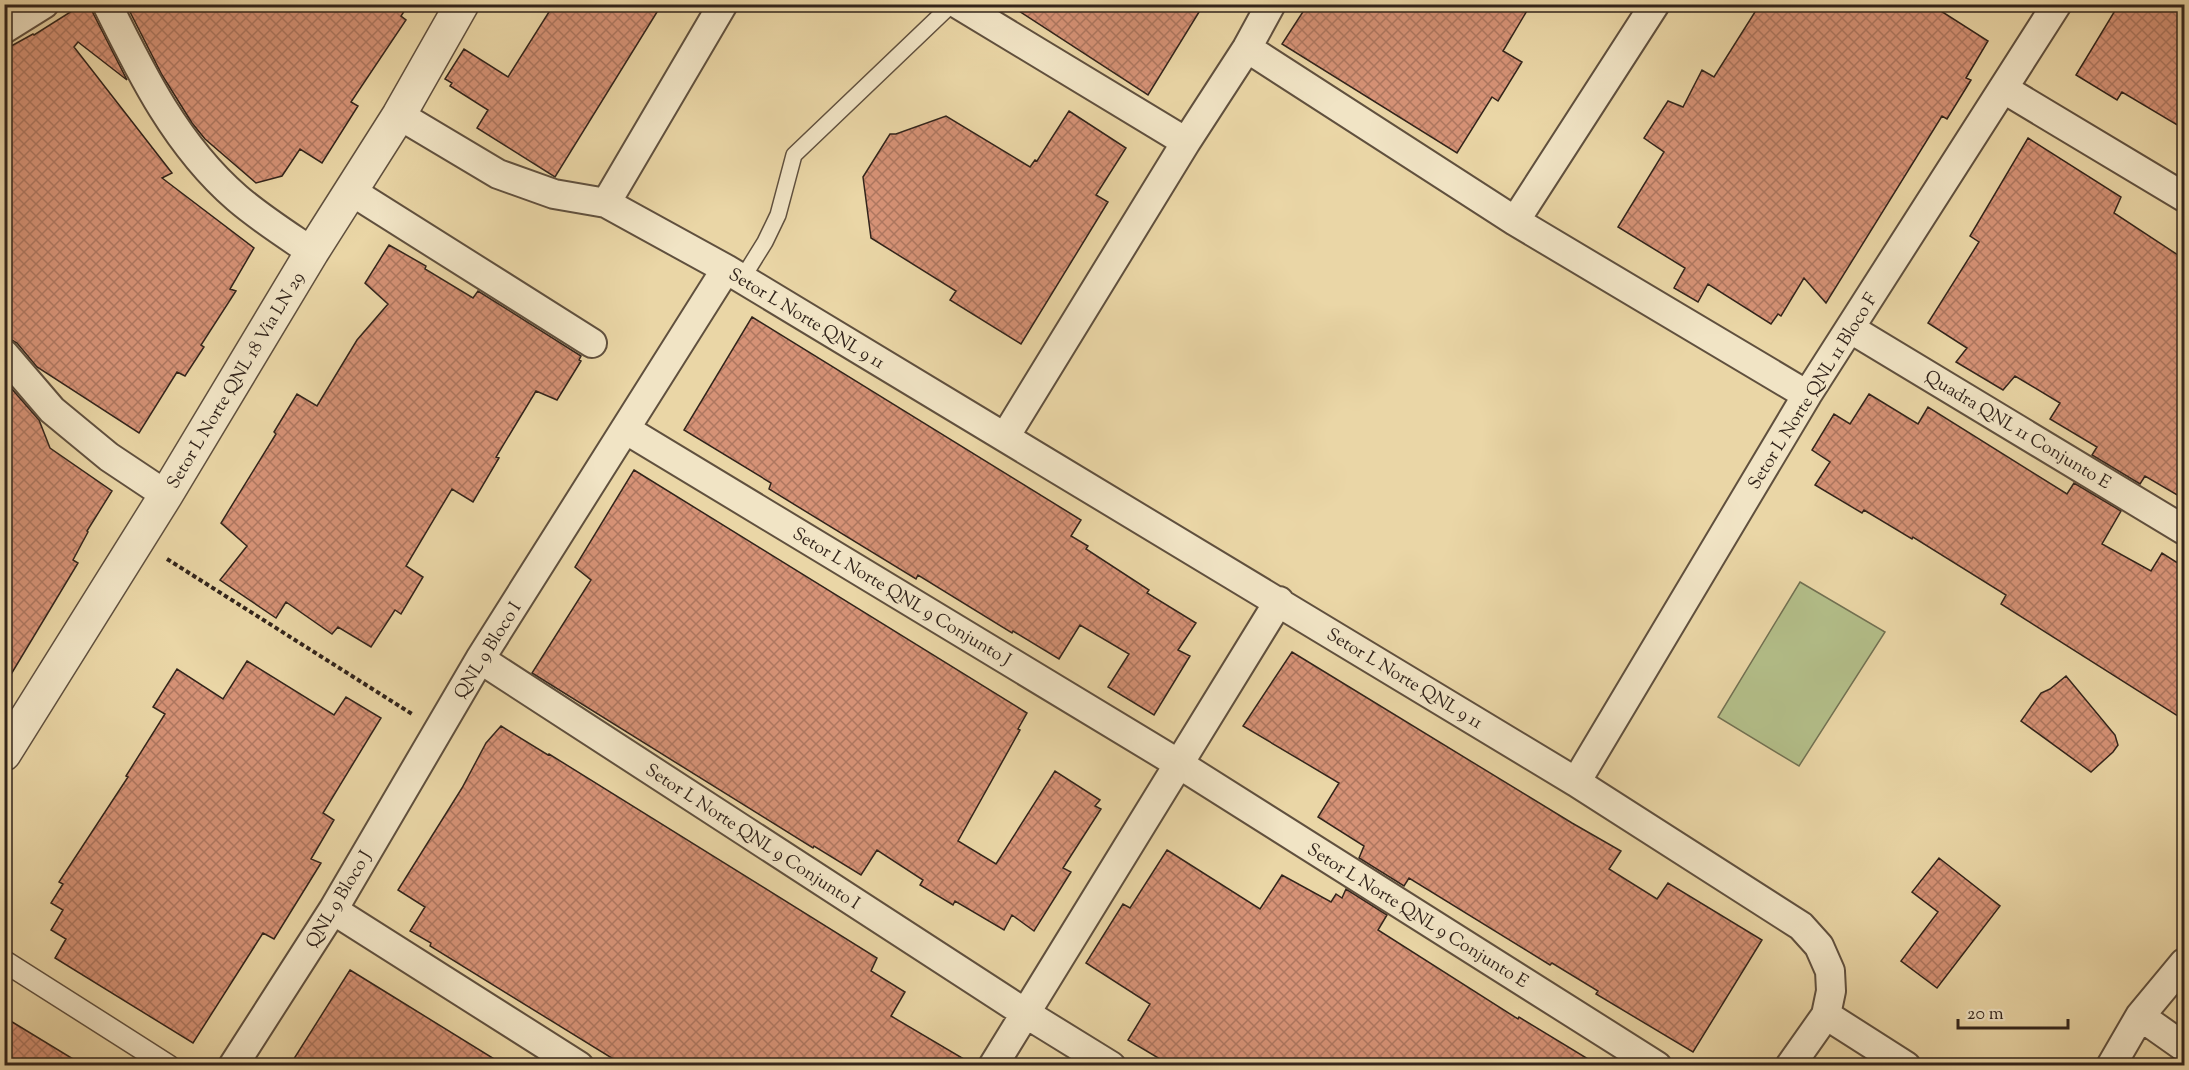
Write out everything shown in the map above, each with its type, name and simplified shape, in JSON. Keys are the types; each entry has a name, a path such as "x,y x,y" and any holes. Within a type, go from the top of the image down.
{"street":[{"path":"5,28 44,4"},
{"path":"107,4 143,78 185,143 237,198 312,252"},
{"path":"606,203 723,4"},
{"path":"958,4 1186,142"},
{"path":"1005,436 1186,142 1247,48 1271,4"},
{"path":"1515,221 1655,4"},
{"name":"Setor L Norte QNL 11 Bloco F","path":"1576,782 1807,395 2057,4"},
{"name":"Setor L Norte QNL 18 Via LN 29","path":"8,741 166,495 312,252 399,115 456,7"},
{"path":"1247,48 1515,221 1807,395"},
{"path":"2004,89 2184,197"},
{"name":"Setor L Norte QNL 9 11","path":"399,115 498,174 554,194 606,203 734,274 1576,782 1801,926 1819,946 1830,971 1831,991 1826,1015"},
{"path":"351,191 592,343"},
{"name":"QNL 9 Bloco I","path":"438,730 625,429 734,274"},
{"name":"Quadra QNL 11 Conjunto E","path":"1851,329 2184,530"},
{"path":"4,354 52,410 110,457 166,495"},
{"name":"Setor L Norte QNL 9 Conjunto J","path":"625,429 1179,764"},
{"path":"993,1065 1279,601"},
{"name":"Setor L Norte QNL 9 Conjunto I","path":"480,659 1025,1013 1112,1065"},
{"name":"QNL 9 Bloco J","path":"233,1065 333,910 438,730"},
{"name":"Setor L Norte QNL 9 Conjunto E","path":"1179,764 1657,1065"},
{"path":"333,910 579,1065"},
{"path":"4,961 169,1065"},
{"path":"2111,1065 2140,1016 2184,963"},
{"path":"1790,1065 1826,1015 1906,1065"},
{"path":"2140,1016 2184,1047"}],"lane":[{"path":"734,274 778,214 794,155 952,4"}],"path":[{"path":"137,541 438,730"}],"green space":[{"path":"1800,582 1885,632 1799,766 1718,717"}],"building":[{"path":"83,4 91,4 92,11 127,80 78,42 74,47 172,173 162,178 254,248 230,289 236,291 201,345 204,347 185,376 177,372 139,433 37,367 17,343 4,338 4,50 34,35"},
{"path":"126,4 409,4 401,16 406,20 351,102 358,106 322,163 300,149 282,176 256,183 205,139 192,123 162,75"},
{"path":"554,4 662,4 555,177 477,128 488,110 450,86 452,83 445,79 464,49 508,77"},
{"path":"1008,4 1204,4 1148,95"},
{"path":"1308,4 1531,4 1503,51 1522,62 1498,101 1492,97 1457,153 1282,44"},
{"path":"1760,4 1930,4 1988,41 1966,78 1971,80 1947,119 1942,116 1826,303 1804,278 1781,316 1778,314 1771,324 1708,284 1698,302 1674,288 1685,268 1618,227 1664,152 1644,138 1668,101 1683,107 1702,70 1714,77"},
{"path":"2119,4 2184,4 2184,129 2122,92 2117,100 2076,75"},
{"path":"1069,111 1126,148 1096,195 1108,202 1021,344 950,300 956,291 871,238 863,177 890,134 896,134 946,116 1030,167 1035,160 1037,161"},
{"path":"2028,138 2121,197 2114,213 2184,259 2184,499 2145,476 2140,484 2092,455 2097,447 2050,419 2060,403 2015,376 2003,390 1956,362 1967,348 1928,323 1979,242 1970,236"},
{"path":"389,245 426,266 425,269 473,298 478,291 581,356 579,360 581,361 557,400 536,391 496,457 499,458 473,502 452,489 406,566 423,577 401,614 395,610 371,647 338,627 332,634 286,602 276,618 220,580 247,546 221,523 276,434 274,432 297,394 317,406 357,340 388,304 365,283"},
{"path":"752,317 1081,520 1071,536 1088,546 1086,549 1149,590 1147,593 1196,623 1178,650 1190,656 1154,715 1108,687 1129,654 1080,625 1059,659 918,575 916,579 769,489 771,483 684,430"},
{"path":"4,380 39,420 50,448 112,491 87,531 73,560 78,563 4,686"},
{"path":"1869,394 1918,424 1928,407 2067,494 2074,483 2121,511 2102,544 2151,571 2162,553 2184,567 2184,720 2001,604 2006,595 1913,537 1912,539 1864,510 1862,513 1815,485 1830,462 1812,450 1834,414 1850,424"},
{"path":"634,470 1027,713 1018,729 1020,730 958,841 996,864 1055,771 1100,800 1095,806 1101,809 1063,868 1071,872 1034,931 1012,915 1004,930 955,901 953,905 920,885 923,880 877,850 861,875 814,846 813,848 532,673 591,580 575,567"},
{"path":"1292,652 1621,851 1609,869 1657,899 1668,883 1762,940 1693,1052 1596,994 1598,991 1552,963 1550,965 1409,878 1404,886 1359,858 1364,846 1318,817 1339,783 1243,726"},
{"path":"247,661 334,715 346,697 381,718 323,813 334,820 311,859 321,863 274,939 263,933 193,1043 55,958 66,939 51,930 63,910 51,903 63,884 59,882 128,777 126,776 165,714 153,707 177,669 223,699"},
{"path":"2066,676 2115,735 2118,745 2091,772 2021,721 2041,693"},
{"path":"501,726 877,958 871,971 905,992 891,1016 974,1065 623,1065 430,946 431,943 410,931 425,907 398,890 462,788 486,743"},
{"path":"1167,850 1260,909 1282,875 1331,902 1336,894 1342,898 1346,889 1387,915 1378,930 1518,1019 1519,1017 1598,1065 1170,1065 1128,1040 1150,1004 1086,963 1123,904 1130,908"},
{"path":"1939,858 2000,906 1937,988 1901,961 1938,912 1912,892"},
{"path":"350,970 397,999 504,1065 290,1065"},
{"path":"4,1017 83,1065 4,1065"}]}
